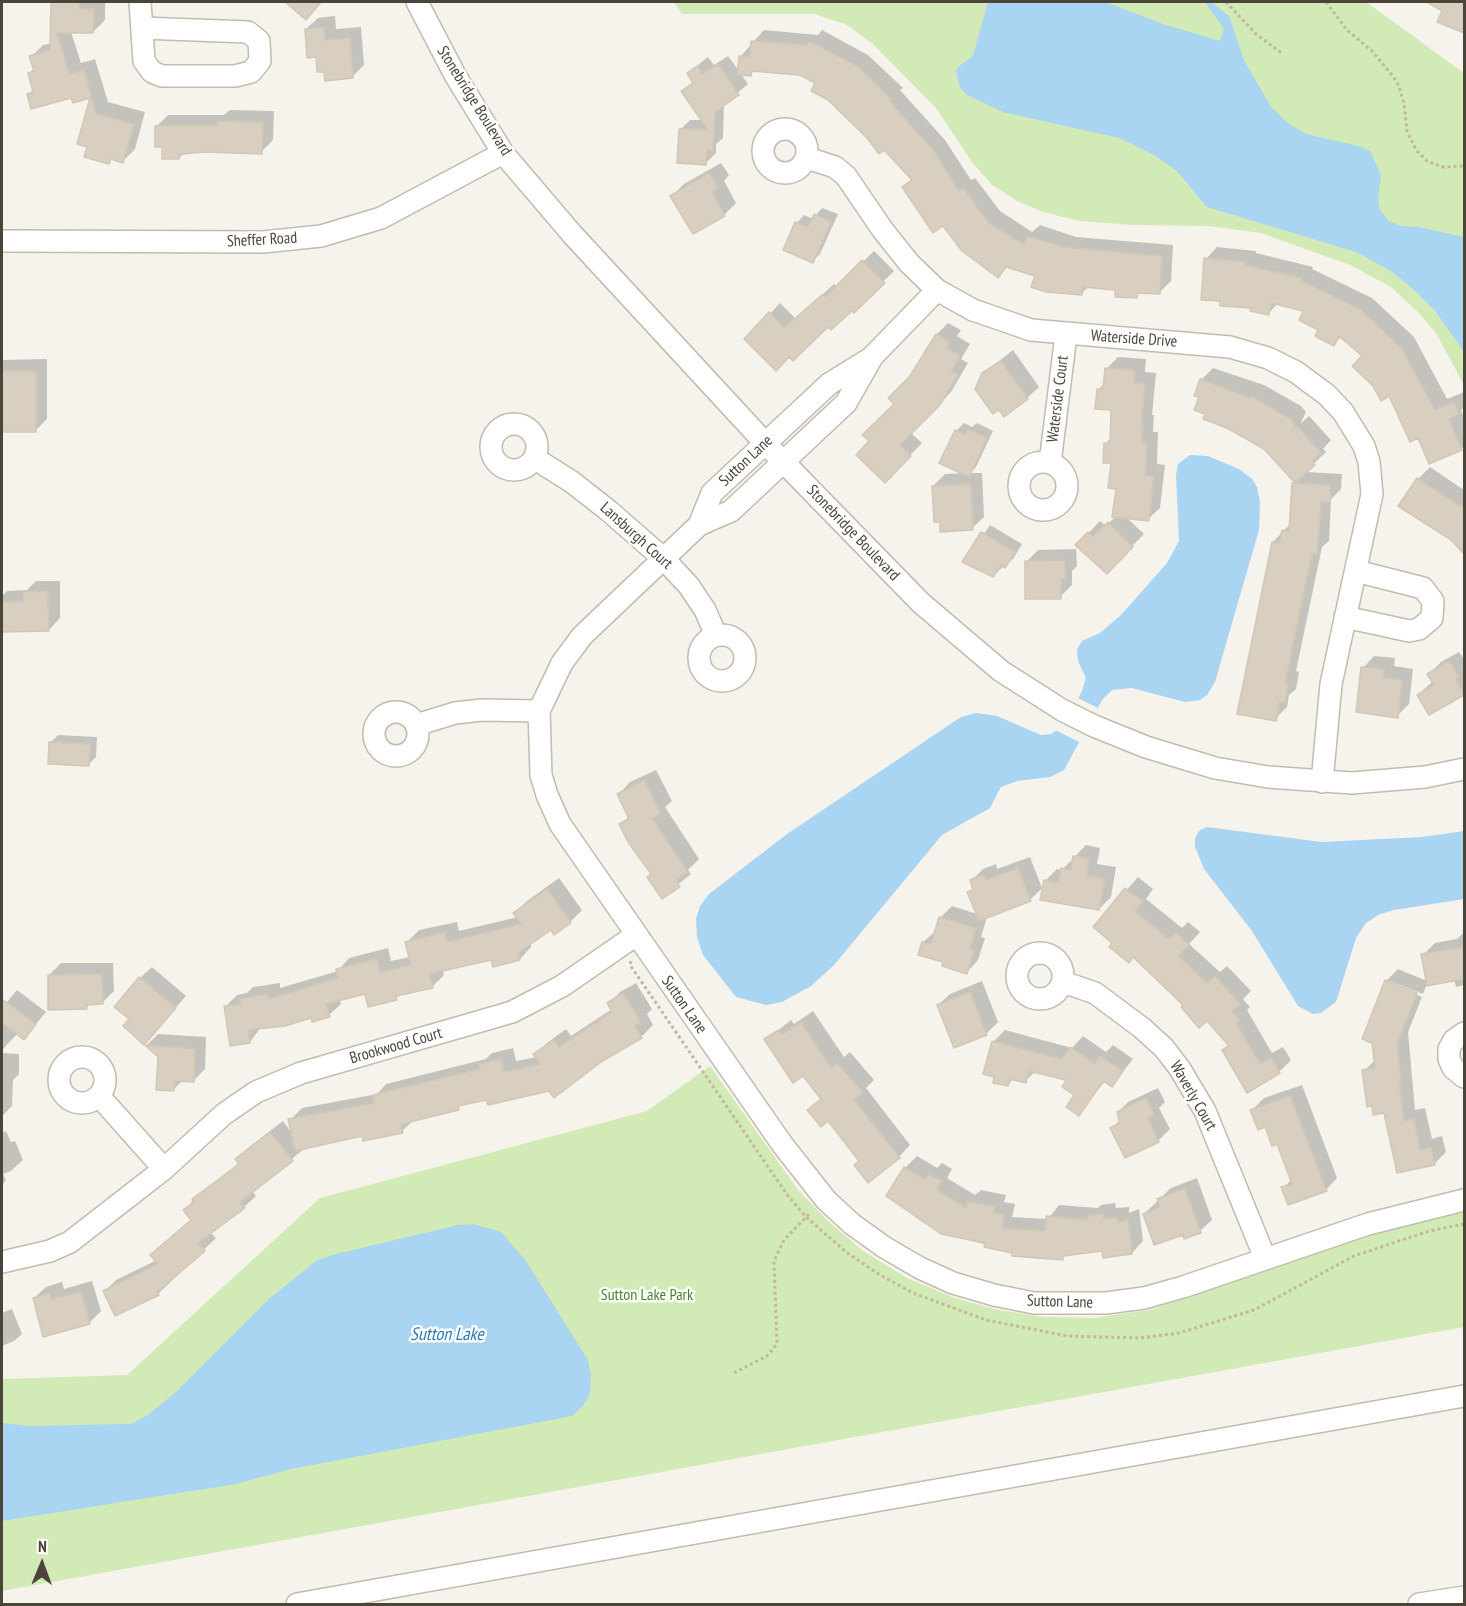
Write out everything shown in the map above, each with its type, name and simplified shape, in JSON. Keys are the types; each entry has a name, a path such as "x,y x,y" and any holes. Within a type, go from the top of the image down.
{"street":[{"path":"140,2 142,28 147,67 162,76 243,75 251,72 260,61 259,42 248,32 142,28"},
{"name":"Stonebridge Boulevard","path":"417,2 455,75 503,153 572,234 765,443 921,603 957,636 1001,671 1062,710 1094,726 1146,747 1215,768 1268,777 1322,782 1386,782 1464,769"},
{"name":"Sheffer Road","path":"2,242 263,242 321,236 381,218 503,153"},
{"name":"Waterside Drive","path":"807,158 835,167 846,176 909,263 937,290 974,310 1031,330 1066,335 1230,347 1268,358 1296,372 1327,394 1357,431 1369,462 1371,506 1331,684 1322,782"},
{"name":"Sutton Lane","path":"937,290 871,358 829,384 712,493 699,525 665,560 582,636 562,663 539,711 541,775 554,812 575,848 782,1144 826,1200 876,1242 920,1268 984,1292 1034,1303 1106,1303 1144,1298 1183,1287 1368,1224 1464,1200"},
{"name":"Waterside Court","path":"1050,463 1066,335"},
{"path":"699,525 731,511 846,403 871,358"},
{"name":"Lansburgh Court","path":"534,458 600,503 665,560 689,586 705,609 716,635"},
{"path":"1345,617 1409,631 1427,625 1432,618 1433,601 1423,588 1356,571"},
{"path":"416,725 455,713 482,710 539,711"},
{"name":"Brookwood Court","path":"2,1262 50,1251 70,1242 164,1169 224,1114 256,1092 302,1073 512,1012 562,986 636,935"},
{"name":"Waverly Court","path":"1063,982 1095,993 1142,1028 1164,1048 1180,1069 1205,1111 1265,1258"},
{"path":"1464,1033 1454,1040 1449,1049 1449,1059 1453,1068 1464,1077"},
{"path":"99,1096 164,1169"},
{"path":"297,1605 1464,1396"},
{"path":"1419,1605 1464,1596"}],"path":[{"path":"1226,2 1256,34 1283,54"},
{"path":"1326,2 1347,30 1372,51 1399,86 1407,131 1416,150 1427,161 1443,167 1464,166"},
{"path":"636,935 630,965 788,1196 806,1217 846,1252 880,1275 947,1307 1028,1330 1105,1338 1150,1337 1213,1324 1254,1310 1284,1296 1354,1256 1429,1231 1464,1224"},
{"path":"734,1373 767,1356 777,1344 774,1261 784,1240 826,1200"}],"green space":[{"path":"674,2 1366,2 1464,73 1464,385 1436,333 1418,312 1391,287 1350,265 1261,233 1209,226 1133,225 1080,221 1043,212 1017,201 992,185 972,162 936,108 872,43 847,25 815,14 682,14"},
{"name":"Sutton Lake Park","path":"710,1066 798,1190 828,1221 863,1251 907,1278 955,1298 998,1310 1044,1317 1094,1318 1149,1310 1392,1228 1464,1212 1464,1327 2,1591 2,1379 127,1375 320,1198 647,1111"}],"water":[{"path":"988,2 1105,2 1163,24 1220,41 1224,29 1205,2 1211,2 1229,16 1244,60 1271,107 1289,124 1306,134 1362,147 1371,152 1381,176 1378,199 1380,210 1389,221 1401,226 1419,227 1464,237 1464,352 1436,312 1412,288 1391,271 1356,252 1207,207 1176,170 1154,155 1119,138 1003,112 967,95 960,87 956,72 958,67 973,56"},
{"path":"1190,455 1208,456 1239,469 1252,479 1257,487 1260,502 1259,530 1215,682 1207,695 1200,700 1185,702 1132,688 1112,690 1102,700 1064,770 1050,777 1017,781 1001,787 990,808 942,835 834,965 811,986 782,1002 766,1005 736,997 703,955 697,937 696,919 700,906 709,894 787,834 961,717 976,713 997,716 1041,735 1051,734 1064,725 1082,691 1086,678 1078,661 1077,649 1082,641 1100,633 1121,615 1167,563 1179,541 1176,476 1178,464"},
{"path":"1207,827 1321,842 1422,837 1464,831 1464,899 1394,910 1380,914 1366,923 1356,938 1336,1002 1321,1013 1313,1014 1298,1006 1252,931 1204,869 1195,847 1195,838 1200,830"},
{"name":"Sutton Lake","path":"473,1224 501,1232 526,1261 588,1360 591,1375 590,1394 583,1406 572,1416 291,1469 236,1484 2,1521 2,1423 29,1426 131,1424 148,1415 177,1391 270,1298 316,1261 332,1255 458,1225"}],"pier":[{"path":"1076,697 1100,709 1083,744 1053,729 1062,723"}],"building":[{"path":"51,2 79,2 79,9 94,9 93,33 57,33 69,74 84,70 96,114 134,124 123,163 111,159 109,164 84,157 87,147 77,144 90,98 73,103 71,98 31,109 27,94 33,92 28,73 34,71 29,56 50,50"},
{"path":"285,2 321,2 306,20"},
{"path":"1427,2 1464,2 1464,33 1437,22 1442,11"},
{"path":"324,27 325,40 350,38 353,78 325,81 324,72 317,72 316,57 307,58 305,29"},
{"path":"751,41 807,45 809,41 857,66 892,100 890,102 934,151 959,191 963,188 989,223 1024,245 1027,236 1064,247 1162,256 1160,294 1137,293 1137,298 1115,297 1115,290 1083,287 1082,295 1046,292 1031,287 1035,276 1006,267 998,278 962,251 943,226 933,233 902,187 912,180 884,150 879,154 867,138 828,100 811,91 815,83 800,75 751,71 751,76 737,75 739,56 750,57"},
{"path":"718,64 739,95 715,112 713,150 707,150 706,165 677,163 679,129 708,130 681,91 693,83 687,73 697,66 703,74"},
{"path":"217,121 263,122 262,154 205,152 180,154 179,159 162,159 162,147 155,147 155,126 217,126"},
{"path":"709,173 718,188 712,192 725,216 693,234 670,196"},
{"path":"814,214 831,222 813,263 783,250 795,222 808,227"},
{"path":"1204,258 1245,262 1245,265 1302,278 1301,281 1360,309 1402,349 1435,410 1454,402 1459,414 1449,419 1462,450 1429,464 1418,438 1410,442 1389,396 1381,401 1373,386 1352,366 1362,356 1339,336 1334,346 1315,336 1318,330 1299,320 1303,311 1271,303 1269,315 1250,311 1251,308 1220,306 1220,301 1201,300"},
{"path":"862,260 885,283 854,313 852,311 831,330 828,327 793,361 789,357 776,371 744,339 769,312 784,328 823,294 825,297"},
{"path":"936,334 950,342 946,348 960,356 951,371 958,375 940,405 900,445 911,456 885,483 856,455 869,441 862,435 894,404 888,398 910,376"},
{"path":"1001,361 1028,399 1004,417 999,410 993,414 975,389 982,373"},
{"path":"1105,368 1135,370 1134,383 1145,384 1141,426 1143,426 1142,443 1147,444 1145,475 1154,476 1149,521 1112,517 1116,489 1108,488 1111,463 1103,463 1104,443 1110,444 1111,410 1095,409 1097,389 1103,389"},
{"path":"2,371 36,371 36,432 2,432"},
{"path":"1200,379 1250,398 1251,396 1289,418 1295,424 1292,431 1297,426 1321,453 1312,461 1315,465 1295,483 1264,449 1227,428 1203,419 1205,414 1194,410 1199,397 1194,396"},
{"path":"968,429 987,438 969,477 939,463 955,430 965,435"},
{"path":"1417,478 1464,509 1464,554 1451,540 1398,506"},
{"path":"1292,483 1330,485 1330,502 1321,502 1317,554 1312,553 1285,683 1288,683 1285,702 1280,701 1276,721 1237,714 1272,542 1279,543 1282,530 1289,532"},
{"path":"971,484 973,530 940,532 940,522 934,522 932,486"},
{"path":"1108,522 1133,547 1107,574 1075,545 1088,532 1093,537"},
{"path":"981,532 1015,552 1005,568 1001,565 993,577 962,562"},
{"path":"1065,560 1065,579 1061,579 1061,599 1025,599 1025,561"},
{"path":"23,592 48,592 49,631 2,632 2,602 23,601"},
{"path":"1450,661 1459,677 1456,678 1464,695 1429,715 1417,695 1434,685 1427,674"},
{"path":"1361,667 1384,669 1383,678 1402,680 1398,718 1356,712"},
{"path":"49,742 90,744 89,766 48,764"},
{"path":"644,780 661,814 652,818 688,872 676,880 680,887 662,899 647,877 651,874 628,842 619,824 629,819 617,794"},
{"path":"1073,856 1089,859 1087,875 1105,879 1099,910 1040,900 1044,880 1059,883 1061,868 1071,870"},
{"path":"1018,868 1031,901 979,921 967,892 973,890 970,880 984,875 986,880"},
{"path":"1125,888 1143,902 1135,911 1169,939 1176,932 1189,945 1178,956 1207,983 1215,976 1240,1004 1232,1011 1240,1020 1236,1023 1260,1064 1271,1058 1280,1073 1247,1093 1222,1050 1229,1046 1207,1021 1199,1028 1181,1007 1183,1005 1133,957 1129,963 1109,947 1112,943 1093,927"},
{"path":"547,889 571,923 554,935 551,930 518,953 520,960 493,967 491,960 429,974 433,988 396,996 397,1000 368,1007 365,994 326,1004 330,1017 312,1022 311,1018 285,1026 248,1030 250,1043 230,1046 224,1006 241,1004 240,999 268,994 269,999 338,978 336,969 377,959 380,972 411,965 405,942 445,932 447,942 521,924 513,913"},
{"path":"939,917 976,928 970,949 974,950 967,974 942,966 943,962 918,955 922,942 931,944"},
{"path":"1464,947 1464,979 1427,986 1421,954"},
{"path":"102,974 103,1004 86,1005 87,1009 48,1010 48,975"},
{"path":"139,977 176,1008 144,1045 123,1026 129,1019 114,1007"},
{"path":"1385,980 1417,993 1397,1044 1401,1081 1399,1081 1404,1121 1414,1119 1420,1150 1431,1147 1435,1165 1397,1173 1384,1113 1373,1115 1372,1106 1367,1107 1362,1070 1375,1068 1372,1043 1362,1039"},
{"path":"970,992 987,1035 954,1048 937,1005"},
{"path":"623,993 641,1022 635,1026 642,1038 601,1062 554,1098 549,1091 488,1105 486,1100 458,1106 459,1110 401,1124 403,1133 363,1141 362,1136 295,1151 288,1119 374,1103 373,1095 480,1069 479,1064 501,1059 504,1072 540,1064 533,1054 554,1040 559,1047 612,1012 607,1003"},
{"path":"2,999 36,1024 24,1040 2,1023"},
{"path":"801,1022 831,1068 837,1063 863,1093 854,1100 900,1158 868,1183 854,1165 859,1161 828,1121 821,1127 807,1110 821,1099 803,1076 793,1083 764,1039 779,1030 781,1035"},
{"path":"992,1041 1062,1059 1070,1047 1095,1064 1100,1056 1123,1071 1112,1087 1103,1081 1079,1116 1066,1107 1074,1095 1062,1087 1066,1080 1029,1071 1026,1083 1010,1079 1008,1086 993,1083 994,1077 983,1074"},
{"path":"145,1045 195,1049 194,1082 174,1081 174,1091 156,1090 158,1057"},
{"path":"1290,1096 1327,1191 1288,1205 1281,1187 1292,1184 1277,1144 1272,1146 1265,1127 1258,1130 1250,1110"},
{"path":"1146,1098 1154,1115 1148,1118 1159,1142 1125,1158 1110,1128 1120,1123 1117,1112"},
{"path":"270,1132 293,1161 240,1202 245,1208 198,1243 205,1251 157,1292 159,1295 115,1316 103,1291 158,1264 150,1255 191,1220 183,1210 194,1202 192,1199 239,1164 235,1159"},
{"path":"904,1167 925,1180 929,1174 942,1181 937,1190 966,1208 967,1201 995,1207 993,1213 1004,1215 1002,1228 1045,1231 1046,1216 1088,1220 1088,1216 1103,1214 1104,1219 1117,1218 1118,1223 1128,1219 1132,1254 1103,1258 1102,1251 1063,1256 1063,1260 1012,1256 1012,1253 984,1247 985,1243 941,1234 886,1196"},
{"path":"1185,1188 1201,1233 1184,1239 1183,1235 1154,1245 1143,1214 1160,1207 1157,1199"},
{"path":"81,1292 90,1324 43,1337 33,1298 50,1293 52,1299"}]}
